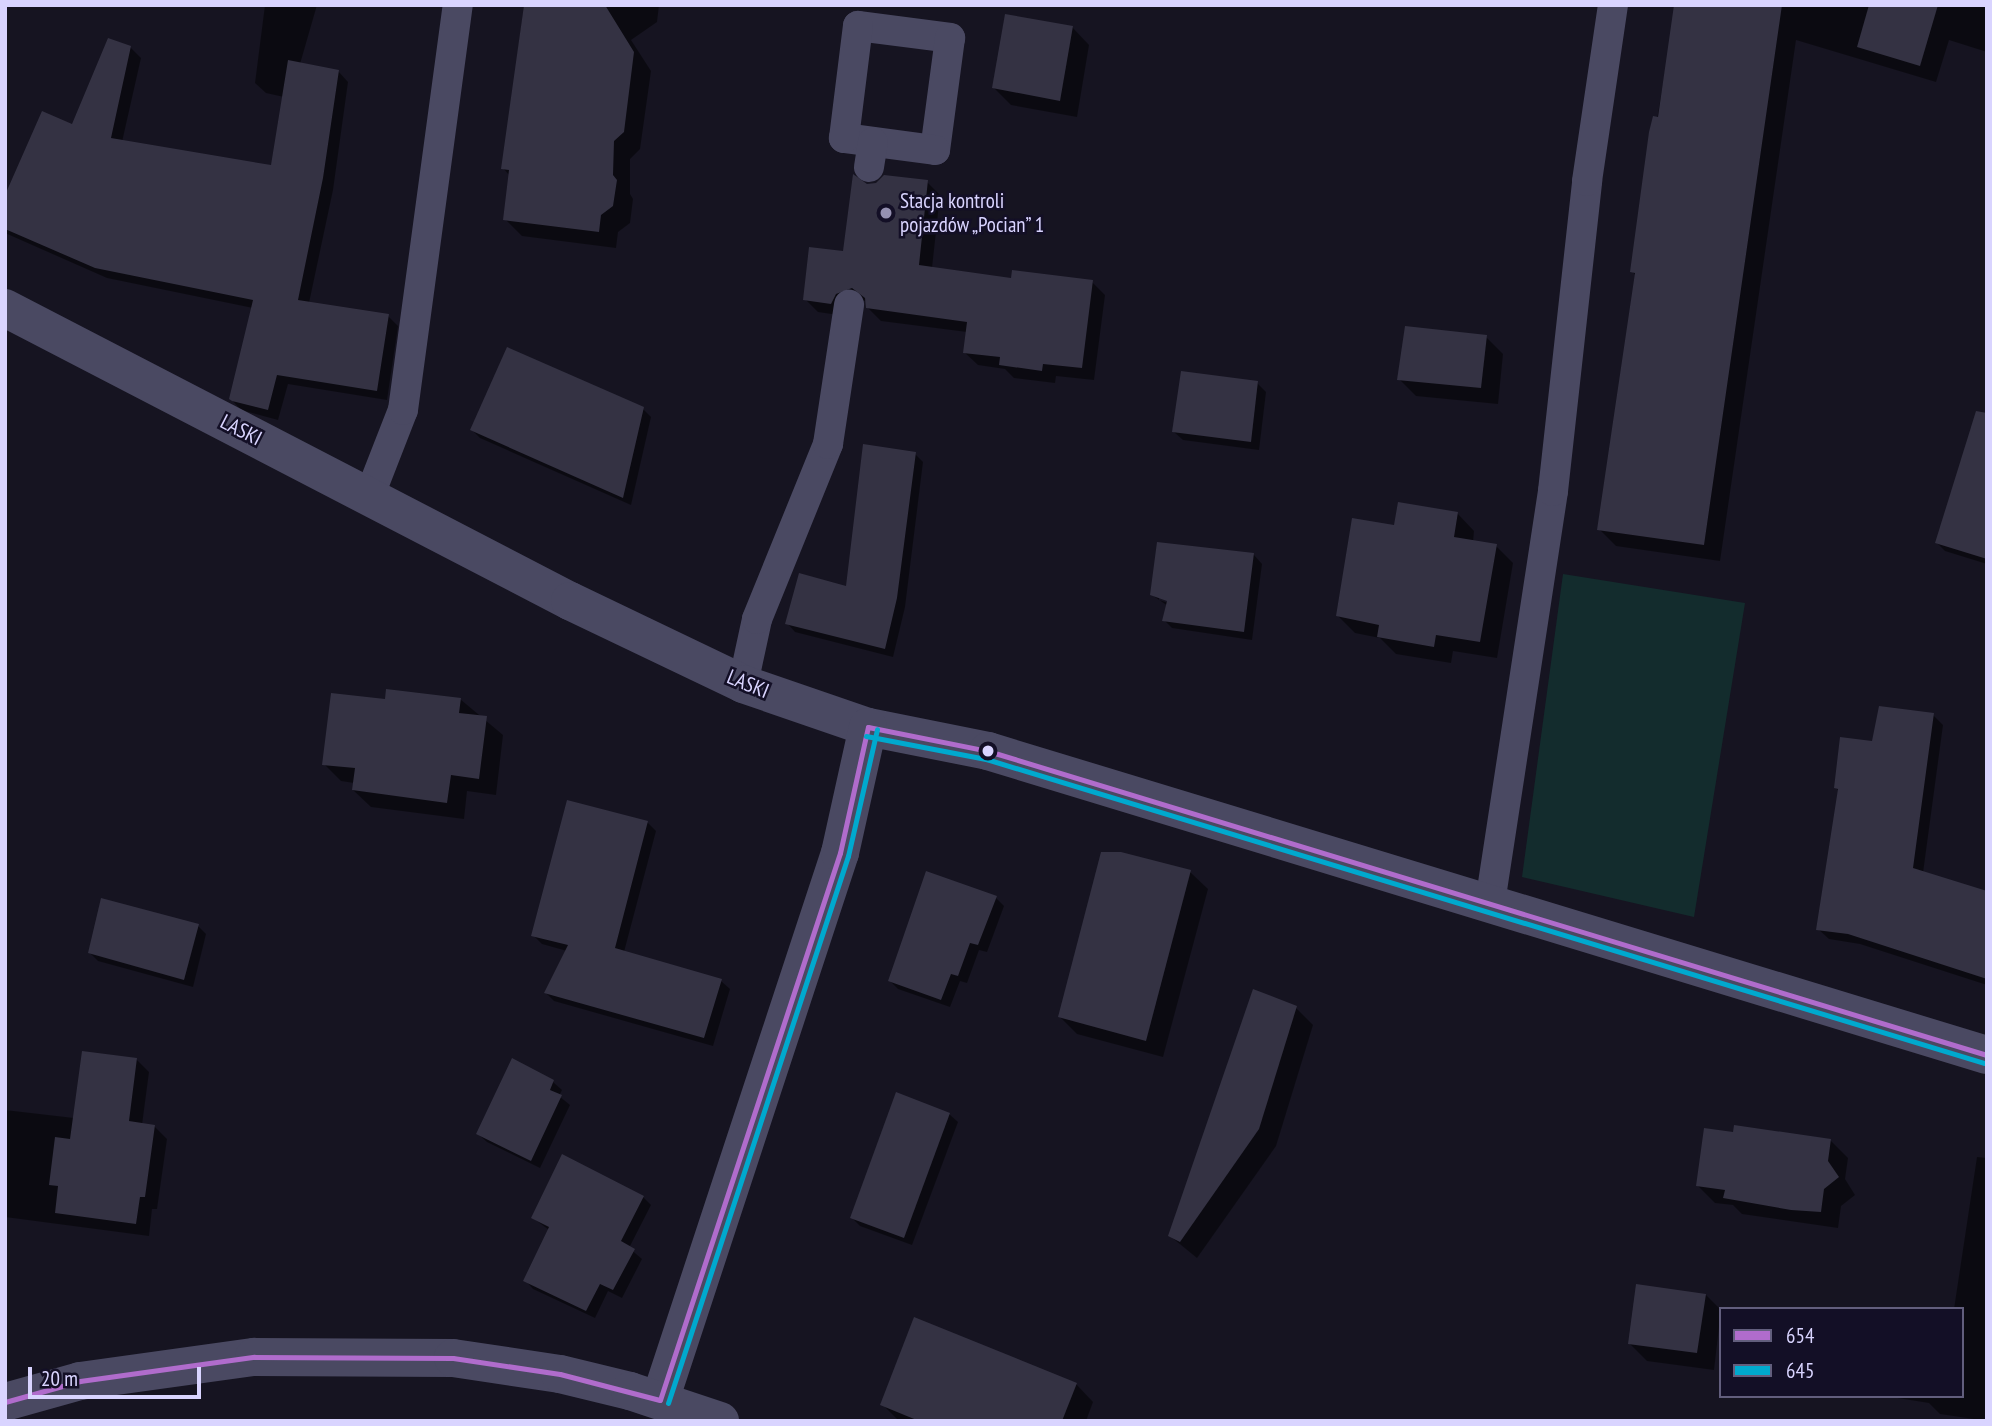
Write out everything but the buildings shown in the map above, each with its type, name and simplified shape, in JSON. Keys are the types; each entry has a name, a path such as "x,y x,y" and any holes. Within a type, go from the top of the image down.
{"street":[{"name":"LASKI","path":"5,308 570,601 743,684 868,727 988,751 1987,1055"},
{"path":"660,1401 840,853 868,727"},
{"path":"5,1402 80,1381 254,1357 453,1358 559,1374 660,1401 720,1421"}],"lane":[{"path":"369,497 403,410 458,5"},
{"path":"1490,903 1553,491 1587,181 1613,5"},
{"path":"858,26 950,38 935,150 871,154 844,138 858,26"},
{"path":"743,684 757,619 828,443 849,305"}],"green space":[{"path":"1563,574 1745,603 1694,917 1522,877"}],"transit line":[{"name":"654","path":"868,727 988,751 1987,1055"},
{"name":"654","path":"660,1400 840,853 868,727"},
{"name":"645","path":"668,1403 848,856 877,729"},
{"name":"645","path":"866,736 986,759 1984,1063"},
{"name":"654","path":"5,1402 80,1381 254,1357 453,1358 560,1374 660,1400"}],"place":[{"name":"Stacja kontroli pojazdów „Pocian” 1","path":"886,213"}]}
